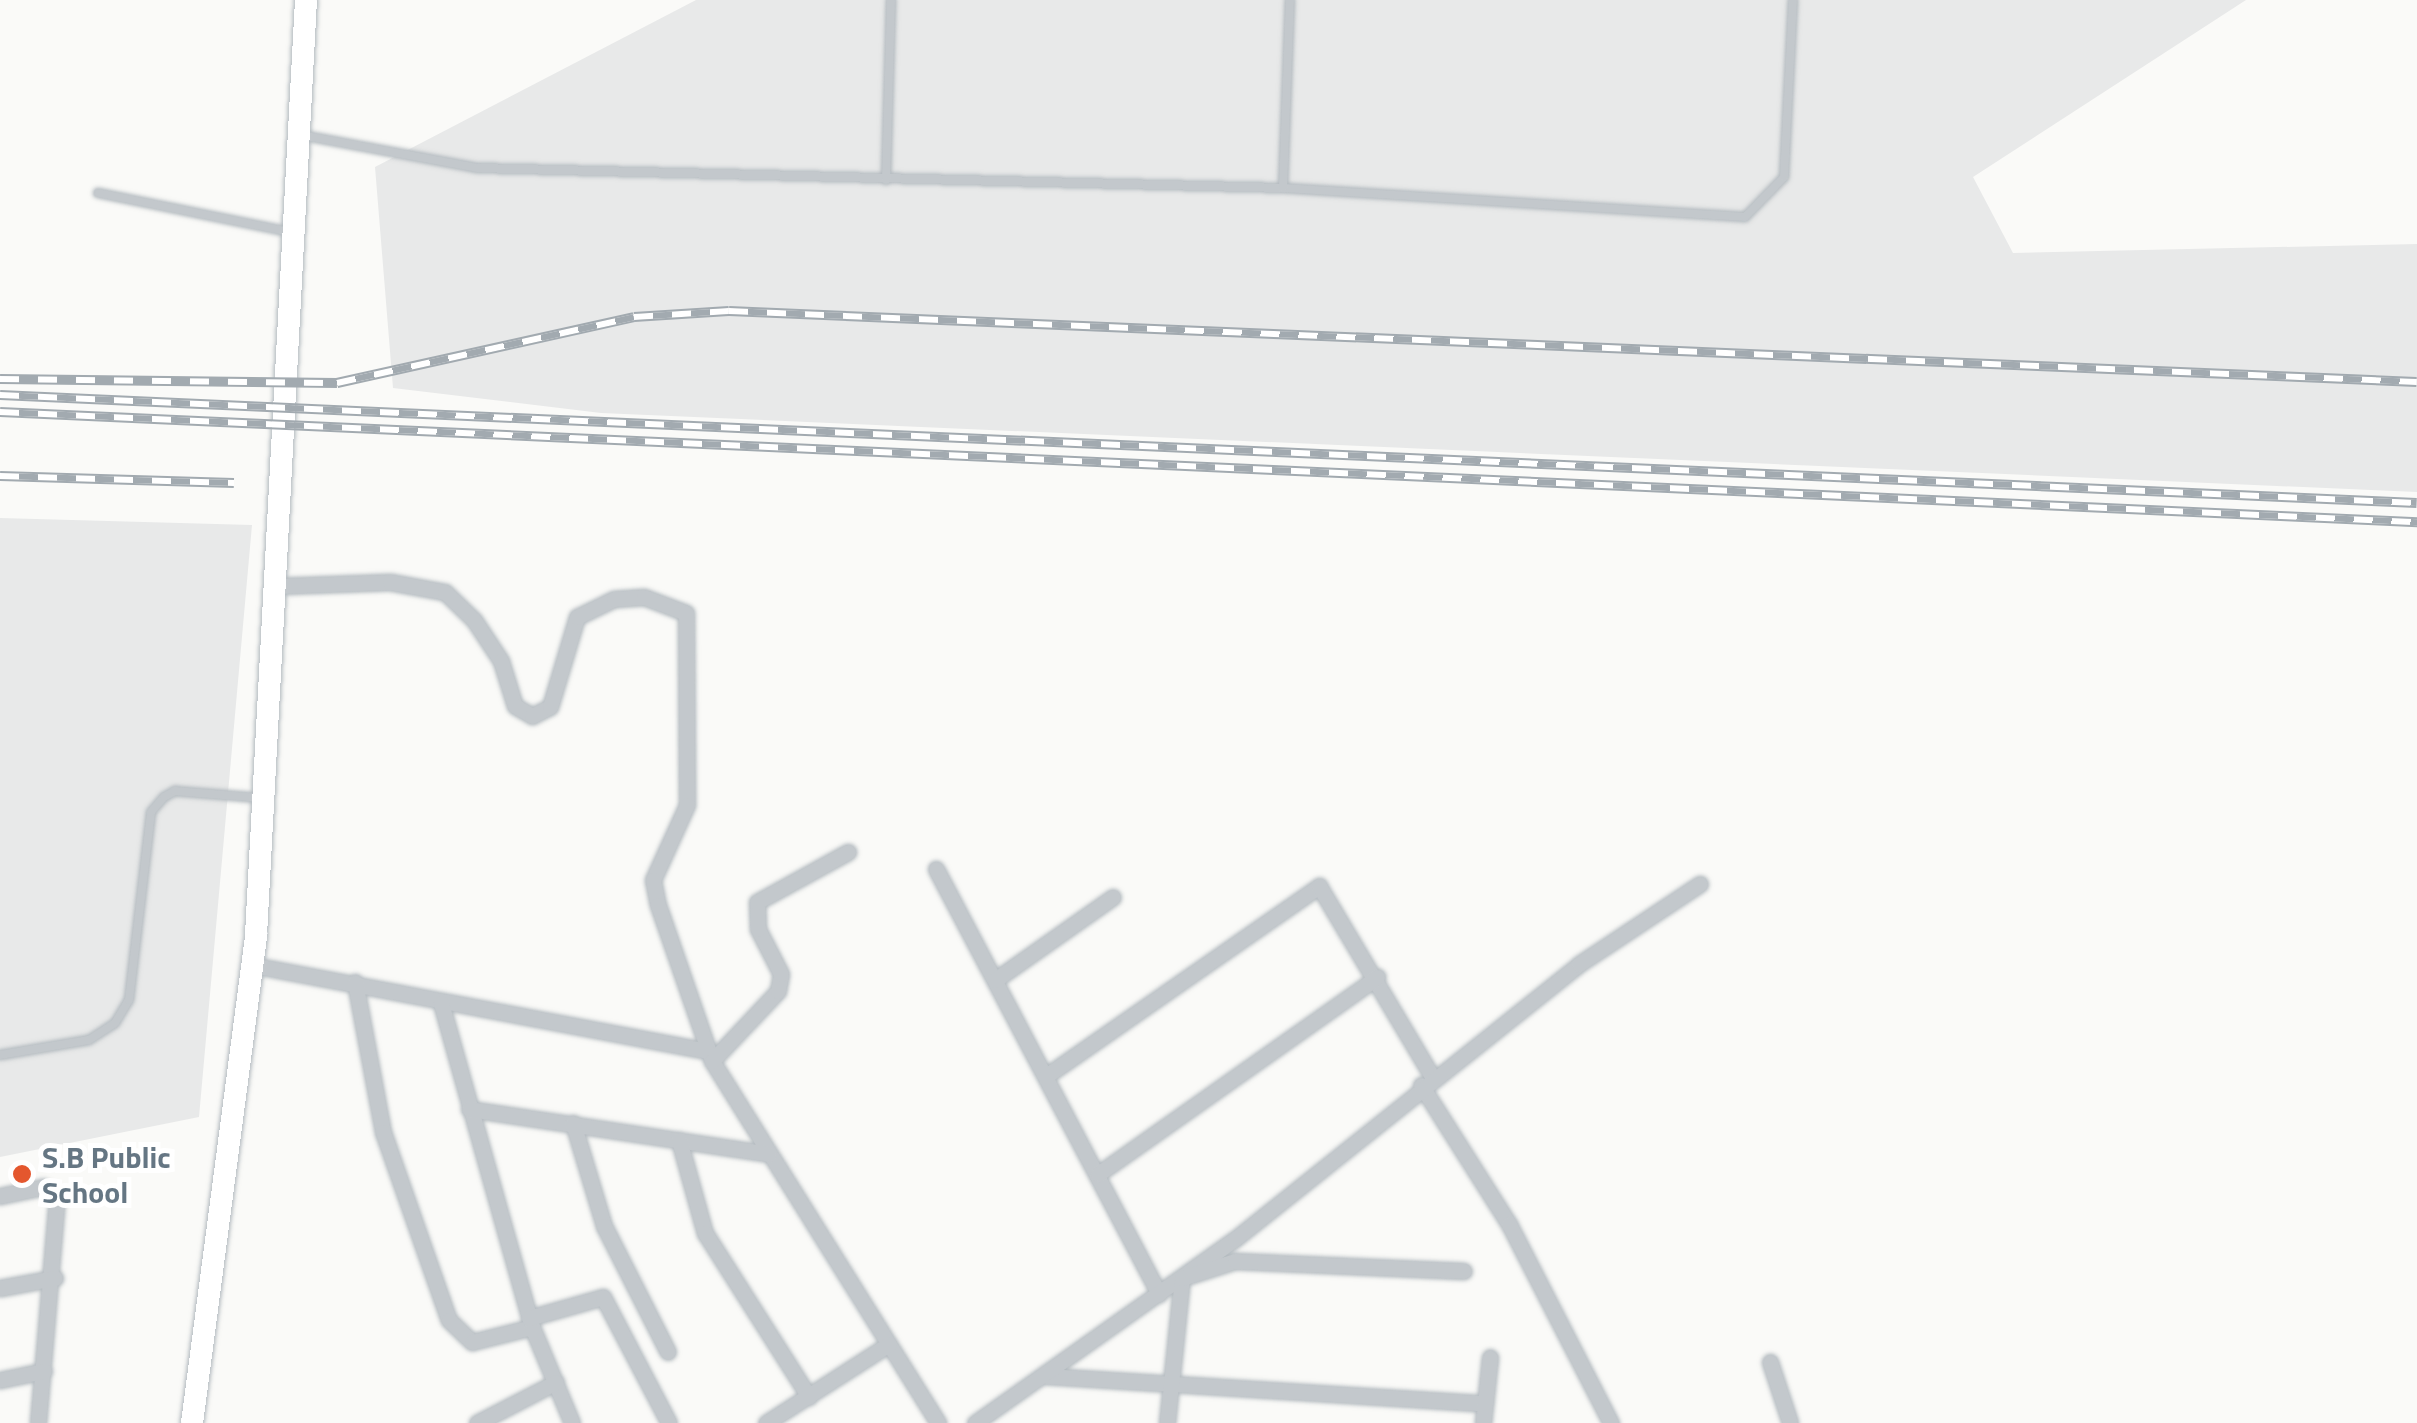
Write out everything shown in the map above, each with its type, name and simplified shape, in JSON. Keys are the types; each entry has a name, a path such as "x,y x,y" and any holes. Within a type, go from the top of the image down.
{"main road":[{"path":"192,1423 252,965 278,586 290,232 306,0"}],"street":[{"path":"278,586 390,582 444,592 474,620 501,660 515,706 532,716 550,707 577,617 614,600 644,597 686,612 686,805 653,880 709,1056 938,1423"},
{"path":"709,1056 778,991 781,974 758,929 757,902 848,852"},
{"path":"936,869 1159,1294"},
{"path":"974,1423 1182,1278 1426,1081 1700,884"},
{"path":"1046,1076 1305,890 1328,892 1376,977 1426,1081 1509,1224 1611,1423"},
{"path":"995,980 1112,897"},
{"path":"252,965 356,982 442,1004 709,1056"},
{"path":"1098,1174 1376,977"},
{"path":"356,982 383,1132 448,1320 472,1342 603,1297 670,1423"},
{"path":"442,1004 530,1322 572,1423"},
{"path":"469,1108 769,1154"},
{"path":"573,1123 604,1226 668,1352"},
{"path":"679,1140 705,1232 809,1396"},
{"path":"0,1196 43,1187 57,1196 54,1278 38,1423"},
{"path":"1182,1278 1236,1261 1464,1271"},
{"path":"0,1288 54,1278"},
{"path":"1167,1423 1182,1278"},
{"path":"766,1423 889,1344"},
{"path":"1483,1423 1490,1357"},
{"path":"1770,1362 1790,1423"},
{"path":"0,1380 44,1371"},
{"path":"1046,1376 1485,1404"},
{"path":"477,1423 556,1382"}],"lane":[{"path":"886,180 891,0"},
{"path":"1283,188 1290,0"},
{"path":"296,134 477,168 1283,188 1745,217 1784,177 1793,0"},
{"path":"98,193 290,232"},
{"path":"0,1055 89,1040 115,1022 129,1000 151,812 164,797 175,791 264,798"}],"shaded area":[{"path":"696,0 2246,0 1973,177 2013,253 2417,244 2417,492 601,413 393,388 375,167"},
{"path":"0,518 252,525 199,1117 0,1157"}],"railway":[{"path":"0,379 337,383 634,317 729,311 2417,382"},
{"path":"0,395 2417,503"},
{"path":"0,412 2417,522"},
{"path":"0,476 234,483"}],"place":[{"name":"S.B Public School","path":"22,1174"}]}
